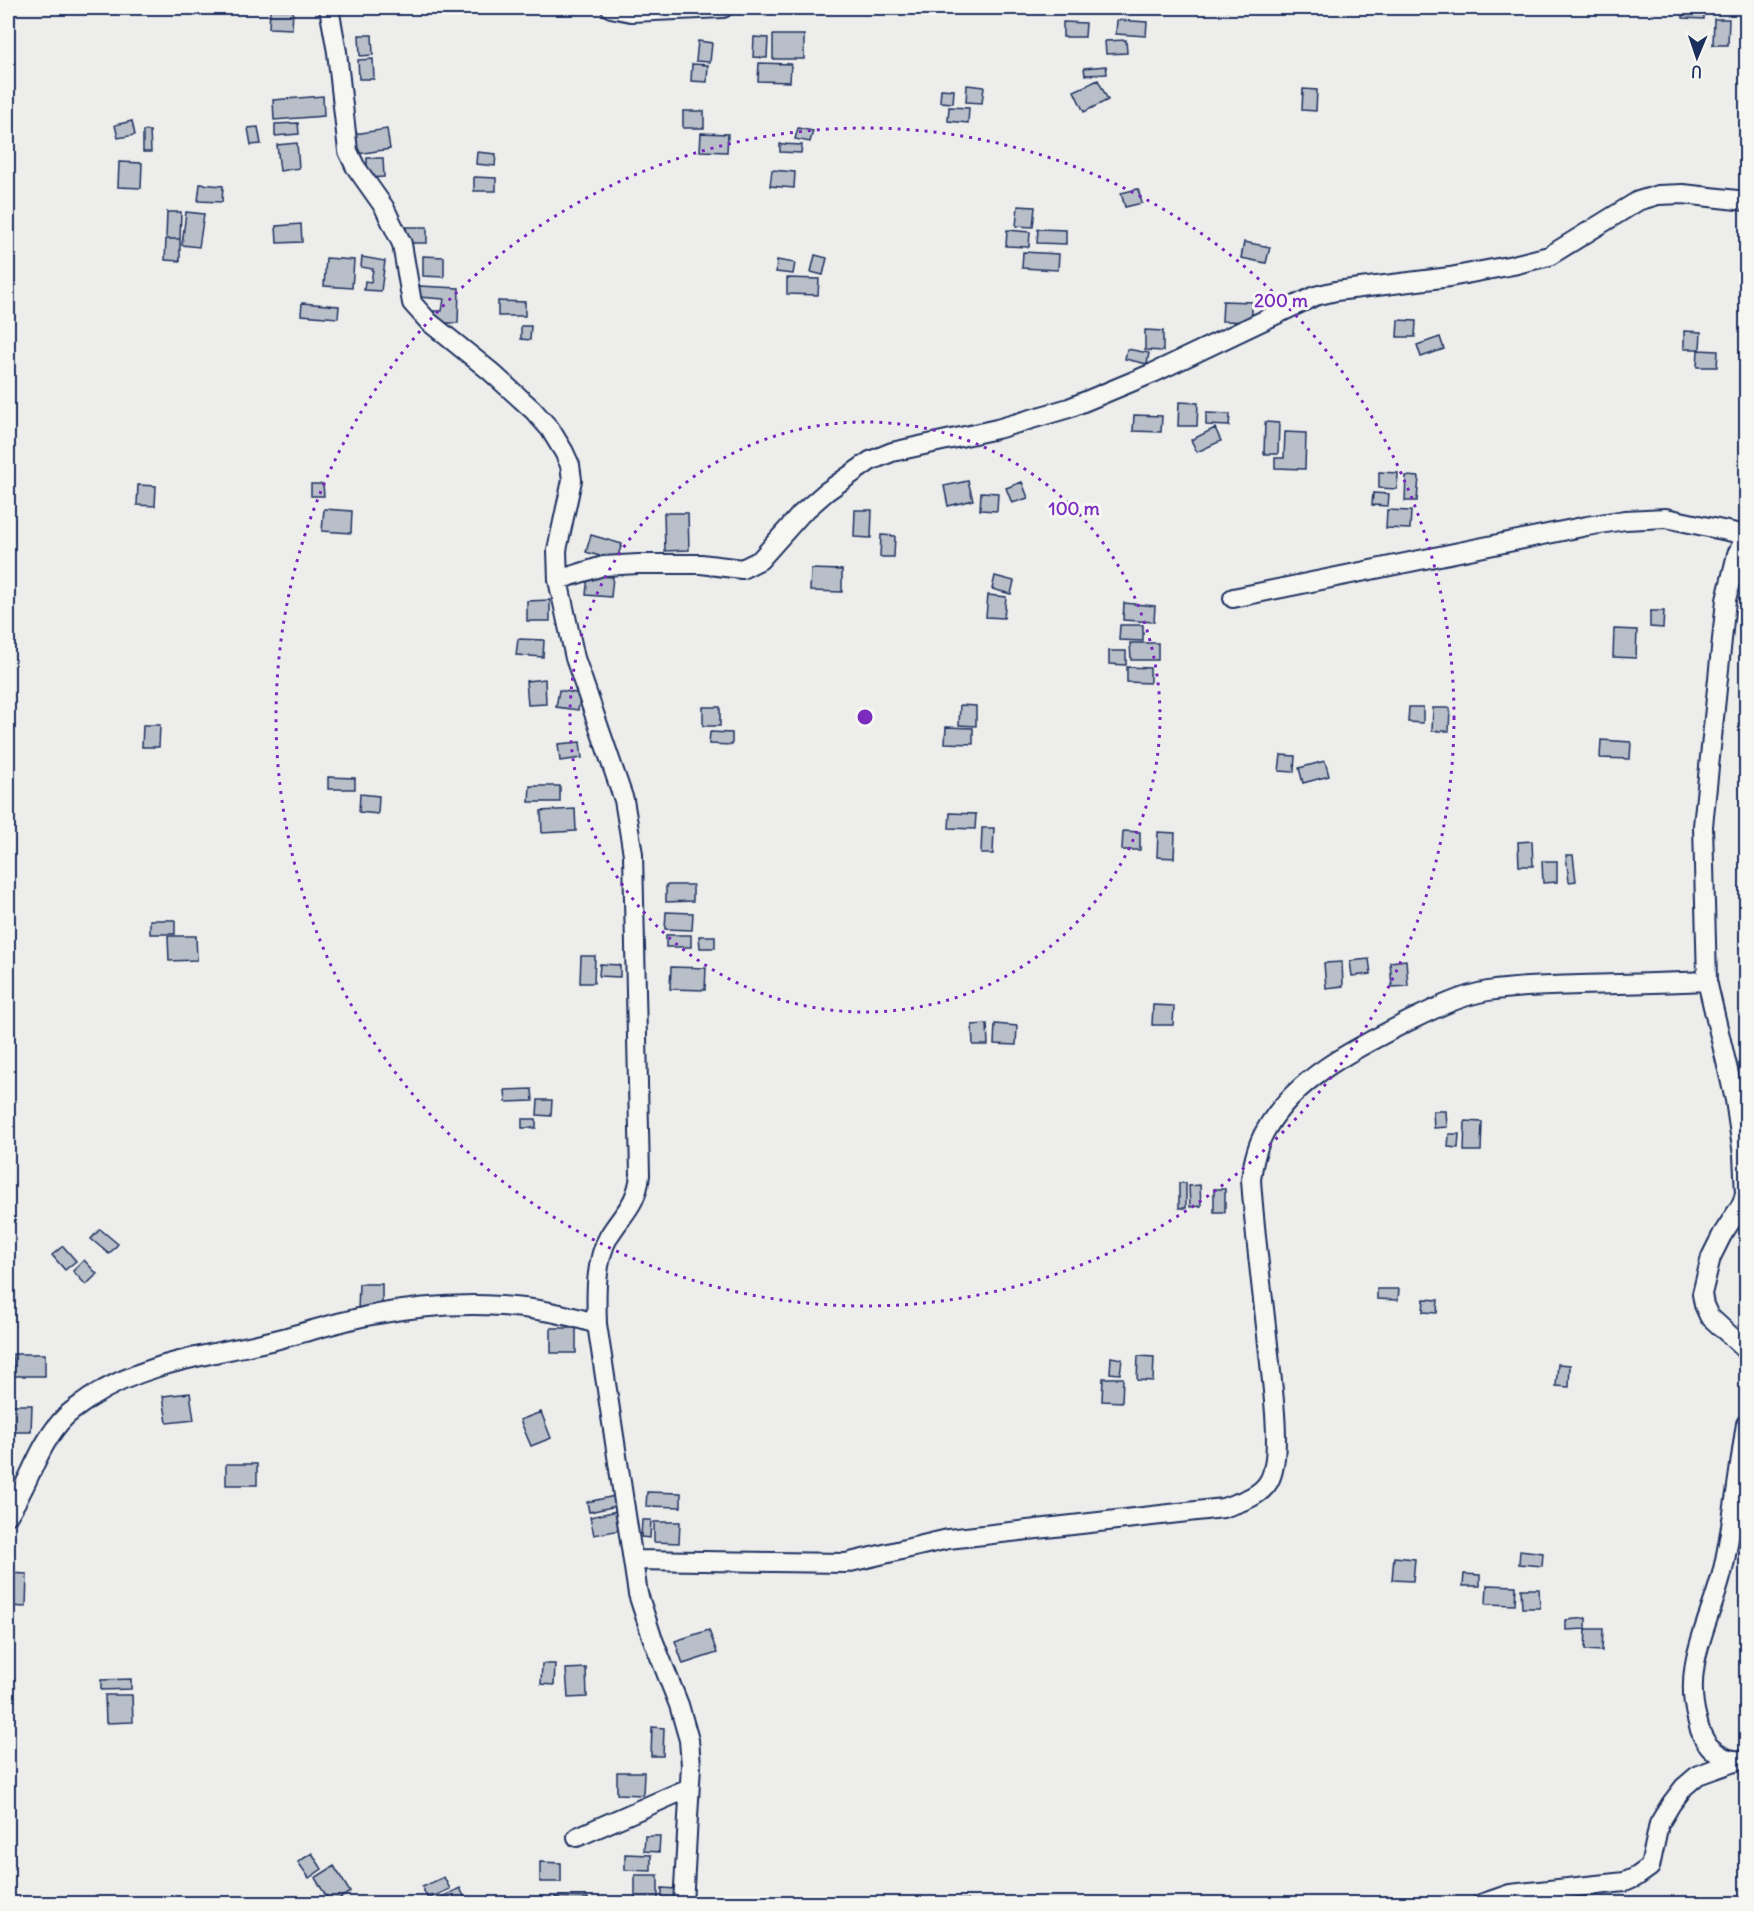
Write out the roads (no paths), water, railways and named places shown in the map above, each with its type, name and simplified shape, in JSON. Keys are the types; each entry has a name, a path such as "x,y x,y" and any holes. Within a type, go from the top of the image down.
{"street":[{"path":"329,8 337,52 348,152 355,166 384,207 402,244 412,303 429,322 490,371 533,411 550,429 570,465 572,480 557,550 558,580 575,658 624,800 633,854 640,1175 638,1192 609,1237 603,1255 598,1284 597,1324 642,1610 679,1705 688,1740 691,1765 683,1904"},
{"path":"611,8 631,12 723,8"},
{"path":"558,580 603,566 673,562 742,569 760,560 801,514 826,492 870,461 892,452 997,429 1069,408 1153,373 1315,296 1336,291 1450,277 1513,266 1549,256 1638,201 1658,195 1683,194 1746,201"},
{"path":"1233,598 1625,520 1666,519 1746,536 1737,554 1726,600 1708,758 1703,826 1707,981 1735,1100 1743,1155 1745,1194 1742,1204 1711,1257 1702,1294 1709,1316 1746,1350"},
{"path":"633,1560 846,1563 948,1539 1223,1508 1250,1499 1269,1483 1275,1468 1276,1452 1251,1180 1254,1156 1266,1128 1282,1107 1306,1083 1349,1053 1426,1013 1470,995 1527,987 1707,981"},
{"path":"8,1515 45,1445 65,1418 112,1385 157,1366 403,1309 438,1306 509,1308 557,1312 597,1324"},
{"path":"1742,1760 1718,1755 1705,1741 1699,1729 1692,1695 1693,1669 1701,1636 1725,1562 1746,1424"},
{"path":"1481,1904 1510,1894 1625,1882 1636,1877 1650,1867 1659,1824 1684,1787 1698,1775 1742,1760"},
{"path":"577,1837 689,1788"}]}
